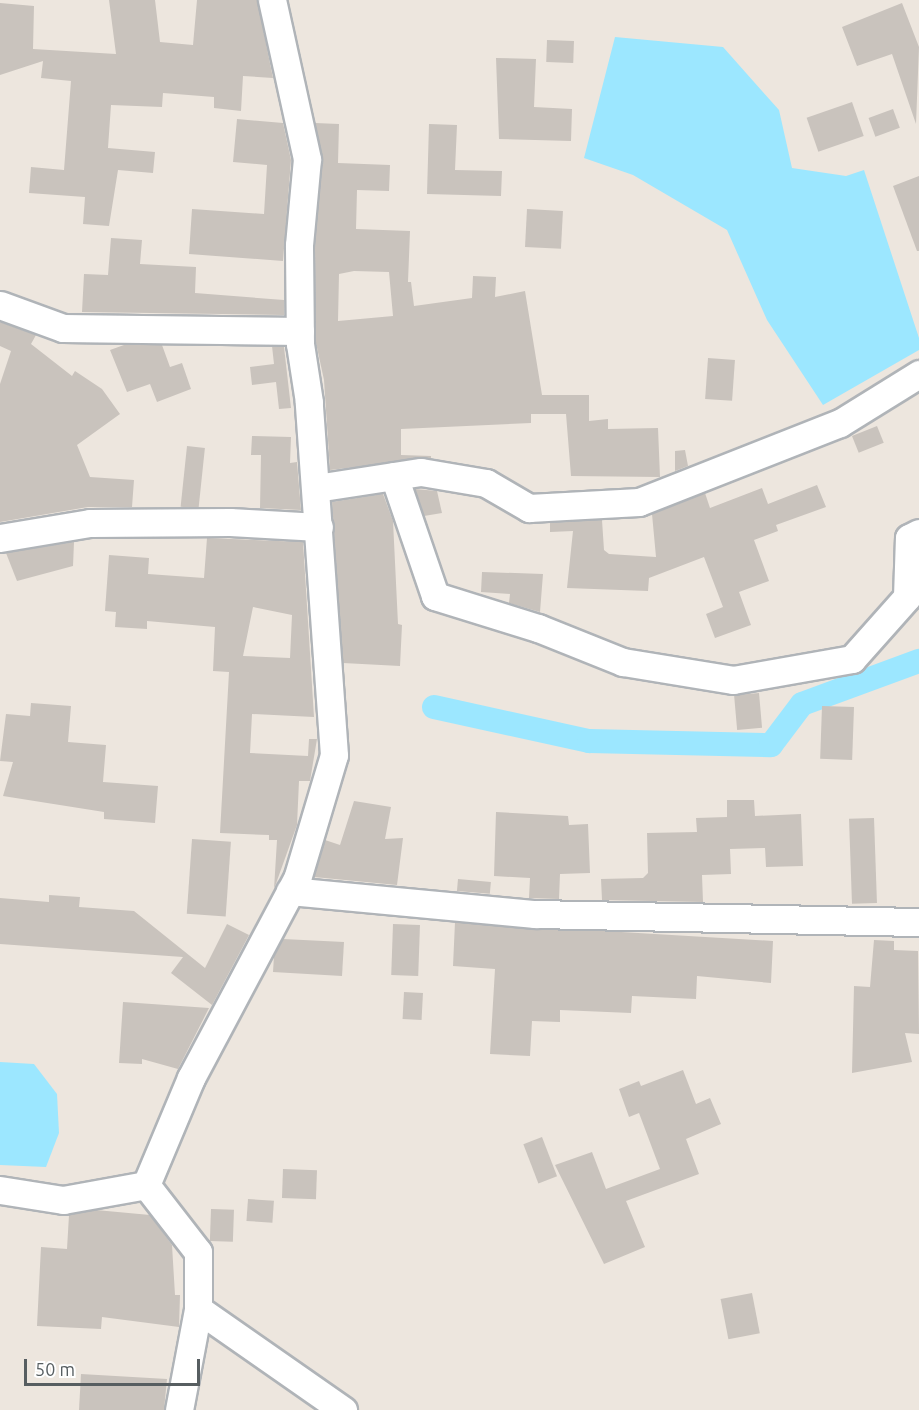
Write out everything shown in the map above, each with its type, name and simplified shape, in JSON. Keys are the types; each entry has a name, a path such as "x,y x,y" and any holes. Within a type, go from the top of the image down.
{"street":[{"path":"146,1185 191,1078 290,891 334,754 316,488 300,332 299,245 307,159 272,0"},
{"path":"0,305 63,328 300,332"},
{"path":"316,488 421,472 486,483 530,508 639,502 840,423 919,374"},
{"path":"394,476 435,596 538,628 623,662 733,680 852,659 908,597 909,538 919,533"},
{"path":"0,538 90,523 230,522 319,527"},
{"path":"290,891 535,914 919,922"},
{"path":"0,1191 63,1200 146,1185"},
{"path":"146,1185 198,1252 198,1309 179,1410"},
{"path":"198,1309 343,1410"}],"water":[{"path":"615,37 723,47 779,110 792,168 846,176 864,170 919,338 919,350 823,405 767,320 727,230 633,175 584,158"},
{"path":"0,1062 34,1064 57,1094 59,1133 46,1167 0,1165"}],"building":[{"path":"109,0 155,0 160,42 193,45 197,0 257,0 273,78 243,76 241,111 214,108 214,97 163,93 162,107 111,105 108,148 155,152 153,173 118,170 109,226 83,224 85,197 29,193 31,167 64,170 71,81 41,78 43,61 0,75 0,3 34,6 33,49 116,54"},
{"path":"902,3 919,47 916,124 892,54 857,66 842,27"},
{"path":"547,40 574,41 573,63 546,62"},
{"path":"496,58 536,59 534,107 572,109 571,141 499,139"},
{"path":"852,102 864,136 818,152 807,118"},
{"path":"893,109 900,128 875,137 869,118"},
{"path":"237,119 283,123 291,160 283,261 189,254 192,209 264,214 267,165 233,162"},
{"path":"315,123 339,124 338,163 390,165 389,191 357,190 356,229 410,231 408,282 411,282 414,306 472,298 473,276 496,277 495,297 525,291 542,395 589,395 589,421 608,419 608,429 658,428 660,477 571,476 566,414 531,414 531,423 401,429 401,455 431,456 431,458 330,470 324,380 316,343 315,246 323,160","holes":["354,271 389,272 393,316 338,321 339,274"]},
{"path":"429,124 457,125 455,170 502,171 501,196 427,194"},
{"path":"919,176 919,251 917,251 893,186"},
{"path":"527,209 563,211 561,249 525,247"},
{"path":"111,238 142,240 140,264 196,267 195,293 284,300 284,315 82,312 84,274 108,275"},
{"path":"0,322 36,335 31,344 72,376 75,371 102,389 120,414 77,445 90,477 134,480 132,507 88,507 0,522 0,384 11,351 0,346"},
{"path":"124,345 162,345 170,367 182,363 191,389 157,402 150,384 127,392 110,350"},
{"path":"272,346 284,347 291,408 279,409 276,382 252,385 250,367 274,364"},
{"path":"708,358 735,360 732,401 705,399"},
{"path":"877,426 884,443 859,453 852,436"},
{"path":"252,436 291,437 290,463 297,462 301,510 260,508 261,455 251,455"},
{"path":"187,446 205,448 199,509 181,507"},
{"path":"685,450 688,466 675,471 675,451"},
{"path":"817,485 826,507 776,525 778,531 754,540 769,581 739,592 751,625 715,638 706,614 723,607 704,557 649,578 648,591 567,588 573,531 550,532 550,523 602,520 604,550 609,554 656,557 652,514 705,493 710,508 762,488 768,504"},
{"path":"415,489 437,491 442,513 424,516"},
{"path":"383,494 393,521 398,624 402,625 400,666 343,663 332,502"},
{"path":"207,538 303,542 314,717 252,714 250,753 308,756 309,739 317,739 310,781 299,781 297,825 274,889 277,840 269,840 269,835 220,833 229,672 213,671 215,627 147,621 147,629 115,627 116,612 105,611 109,555 149,558 148,574 204,578","holes":["253,607 292,615 290,658 243,656"]},
{"path":"74,542 73,566 17,581 6,553"},
{"path":"482,572 543,574 540,612 509,603 510,594 481,592"},
{"path":"759,693 762,728 737,730 734,695"},
{"path":"31,703 71,706 68,742 106,745 103,782 158,786 155,823 104,819 104,812 3,796 13,762 0,761 6,714 30,716"},
{"path":"822,706 854,707 852,760 820,759"},
{"path":"727,800 754,800 755,816 801,814 803,866 766,867 765,848 730,849 731,874 702,875 703,902 602,900 601,879 643,878 648,873 647,833 697,832 696,818 727,817"},
{"path":"354,801 391,807 385,839 403,838 397,885 314,877 325,840 340,845"},
{"path":"496,812 568,816 569,825 588,824 590,873 560,874 559,899 529,898 530,878 494,876"},
{"path":"874,818 877,903 852,904 849,819"},
{"path":"192,839 231,842 226,917 187,914"},
{"path":"458,879 491,882 490,894 457,891"},
{"path":"49,895 80,897 79,907 134,911 205,968 227,924 249,935 212,1005 171,973 183,957 0,944 0,898 49,902"},
{"path":"455,922 773,941 771,983 697,976 696,999 632,996 631,1013 560,1010 560,1022 532,1021 530,1056 490,1054 495,969 453,966"},
{"path":"393,924 420,925 418,976 391,975"},
{"path":"283,939 344,942 342,976 273,972 274,956"},
{"path":"874,940 894,941 894,950 918,951 919,1034 905,1033 912,1062 852,1073 854,986 870,987"},
{"path":"404,992 423,993 422,1020 403,1019"},
{"path":"123,1002 209,1008 178,1069 142,1059 142,1064 119,1063"},
{"path":"683,1070 696,1104 710,1098 721,1124 686,1139 699,1174 626,1201 645,1247 604,1264 555,1165 592,1152 606,1189 660,1169 639,1113 629,1117 619,1089 639,1081 641,1086"},
{"path":"542,1137 557,1176 538,1183 523,1144"},
{"path":"283,1169 317,1170 316,1199 282,1198"},
{"path":"248,1199 274,1201 272,1223 246,1221"},
{"path":"211,1209 234,1210 233,1242 210,1241"},
{"path":"96,1210 150,1215 172,1245 175,1295 180,1295 179,1327 102,1317 101,1329 37,1326 41,1247 67,1249 69,1215"},
{"path":"752,1293 760,1333 728,1339 721,1299"},
{"path":"81,1374 167,1379 164,1410 79,1410"}],"waterway":[{"path":"434,707 589,741 771,745 802,704 919,661"}]}
